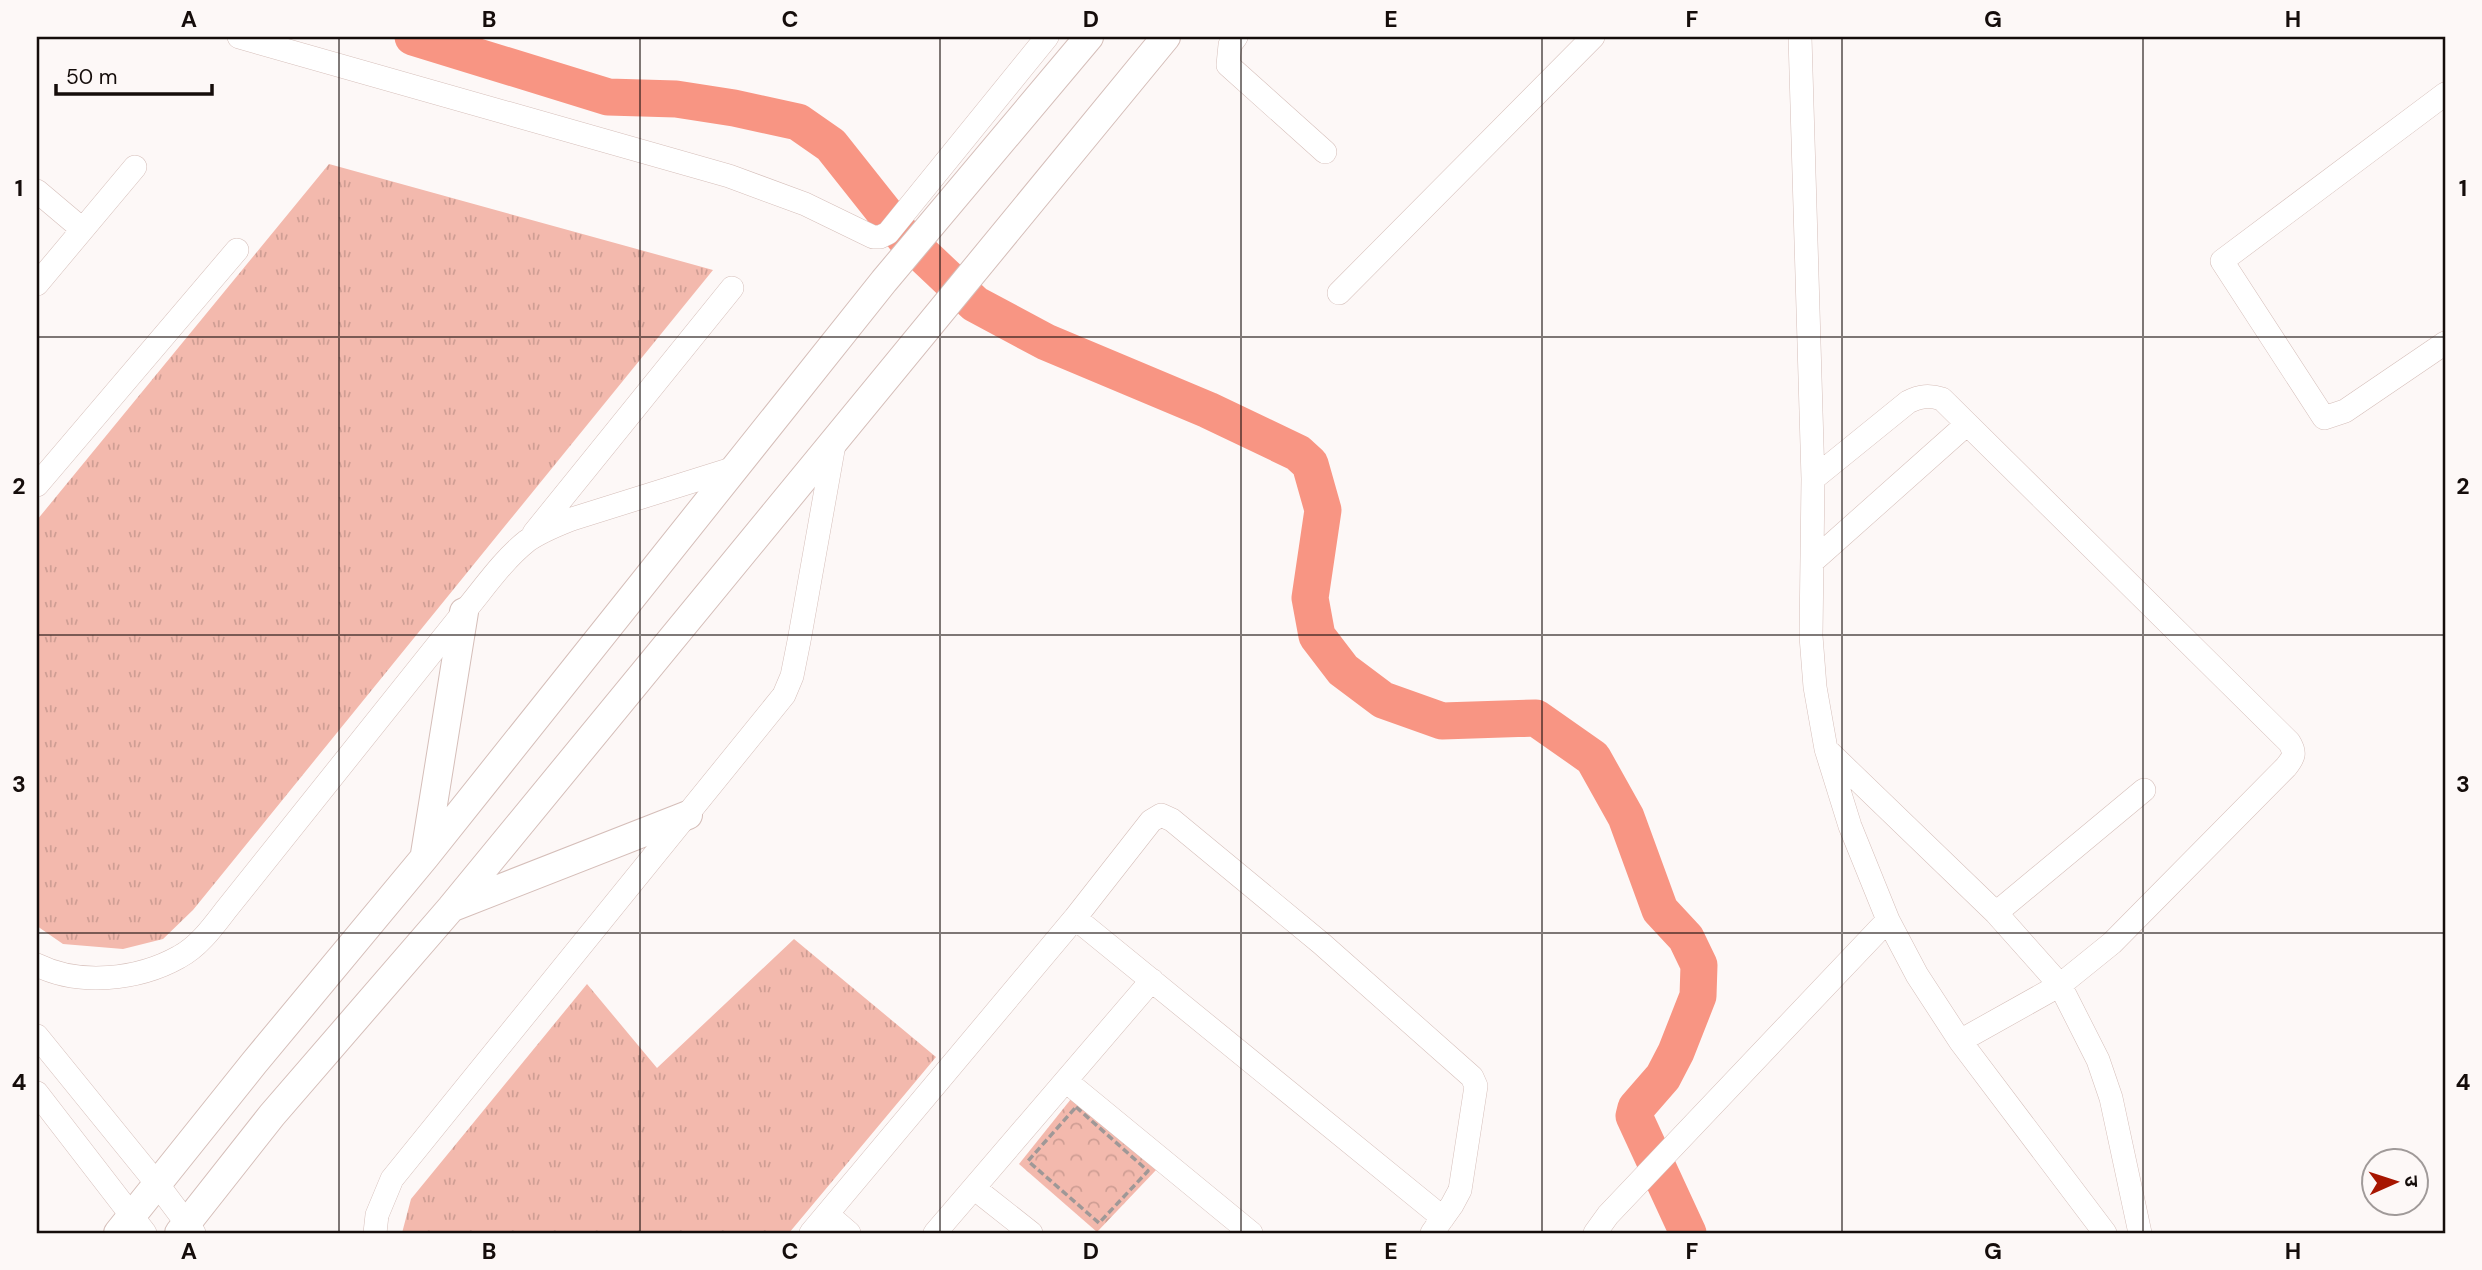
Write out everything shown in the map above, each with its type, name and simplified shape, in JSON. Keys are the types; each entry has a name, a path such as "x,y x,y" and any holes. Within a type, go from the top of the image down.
{"main road":[{"path":"132,1228 158,1185 262,1053 425,857 884,281 1089,37"},
{"path":"186,1230 272,1115 451,908 1166,37"},
{"path":"425,857 464,612"},
{"path":"451,908 688,816"}],"street":[{"path":"239,37 729,176 805,204 873,237 888,233 1047,37"},
{"path":"1236,37 1230,45 1228,65 1325,152"},
{"path":"1339,293 1593,37"},
{"path":"1800,37 1813,479 1811,636 1815,687 1826,749 1850,826 1888,920 1917,975 1960,1041 2105,1233"},
{"path":"2442,104 2222,261 2324,418 2345,411 2445,343"},
{"path":"37,284 135,167"},
{"path":"37,191 82,229"},
{"path":"37,485 237,250"},
{"path":"37,966 59,975 97,977 139,973 180,957 201,940 464,612 527,542 732,288"},
{"path":"1813,479 1908,402 1918,397 1942,399 2289,742 2294,750 2293,758 2286,767 2112,943 2060,985 1960,1041"},
{"path":"1812,562 1967,424"},
{"path":"375,1233 377,1214 392,1180 783,695 792,676 835,438"},
{"path":"527,542 548,528 572,519 738,467"},
{"path":"1826,749 1996,913 2060,985 2098,1060 2111,1098 2140,1233"},
{"path":"1996,913 2144,790"},
{"path":"811,1233 1075,918 1151,821 1161,815 1172,820 1322,944 1472,1077 1476,1086 1464,1173 1460,1190 1437,1226 1152,980 1075,918"},
{"path":"1601,1224 1888,920"},
{"path":"934,1233 1152,980"},
{"path":"37,1036 158,1185 186,1230"},
{"path":"1066,1081 1251,1233"},
{"path":"37,1093 132,1228"},
{"path":"974,1188 1031,1233"},
{"path":"827,1214 849,1233"}],"path":[{"path":"1076,1107 1148,1171 1099,1223 1028,1161 1076,1107"}],"green space":[{"path":"329,164 713,270 193,910 163,939 123,949 63,944 37,926 37,520"},
{"path":"794,939 936,1057 789,1233 402,1233 411,1199 587,984 657,1068"},
{"path":"1075,1094 1157,1169 1097,1232 1019,1164"}],"waterway":[{"path":"413,37 608,97 676,99 798,122 831,145 904,237 975,304 1046,342 1208,410 1298,453 1310,464 1323,510 1310,598 1317,636 1343,670 1383,700 1442,721 1536,718 1593,758 1626,817 1660,910 1686,938 1699,965 1698,996 1663,1077 1636,1108 1634,1116 1688,1233"}]}
